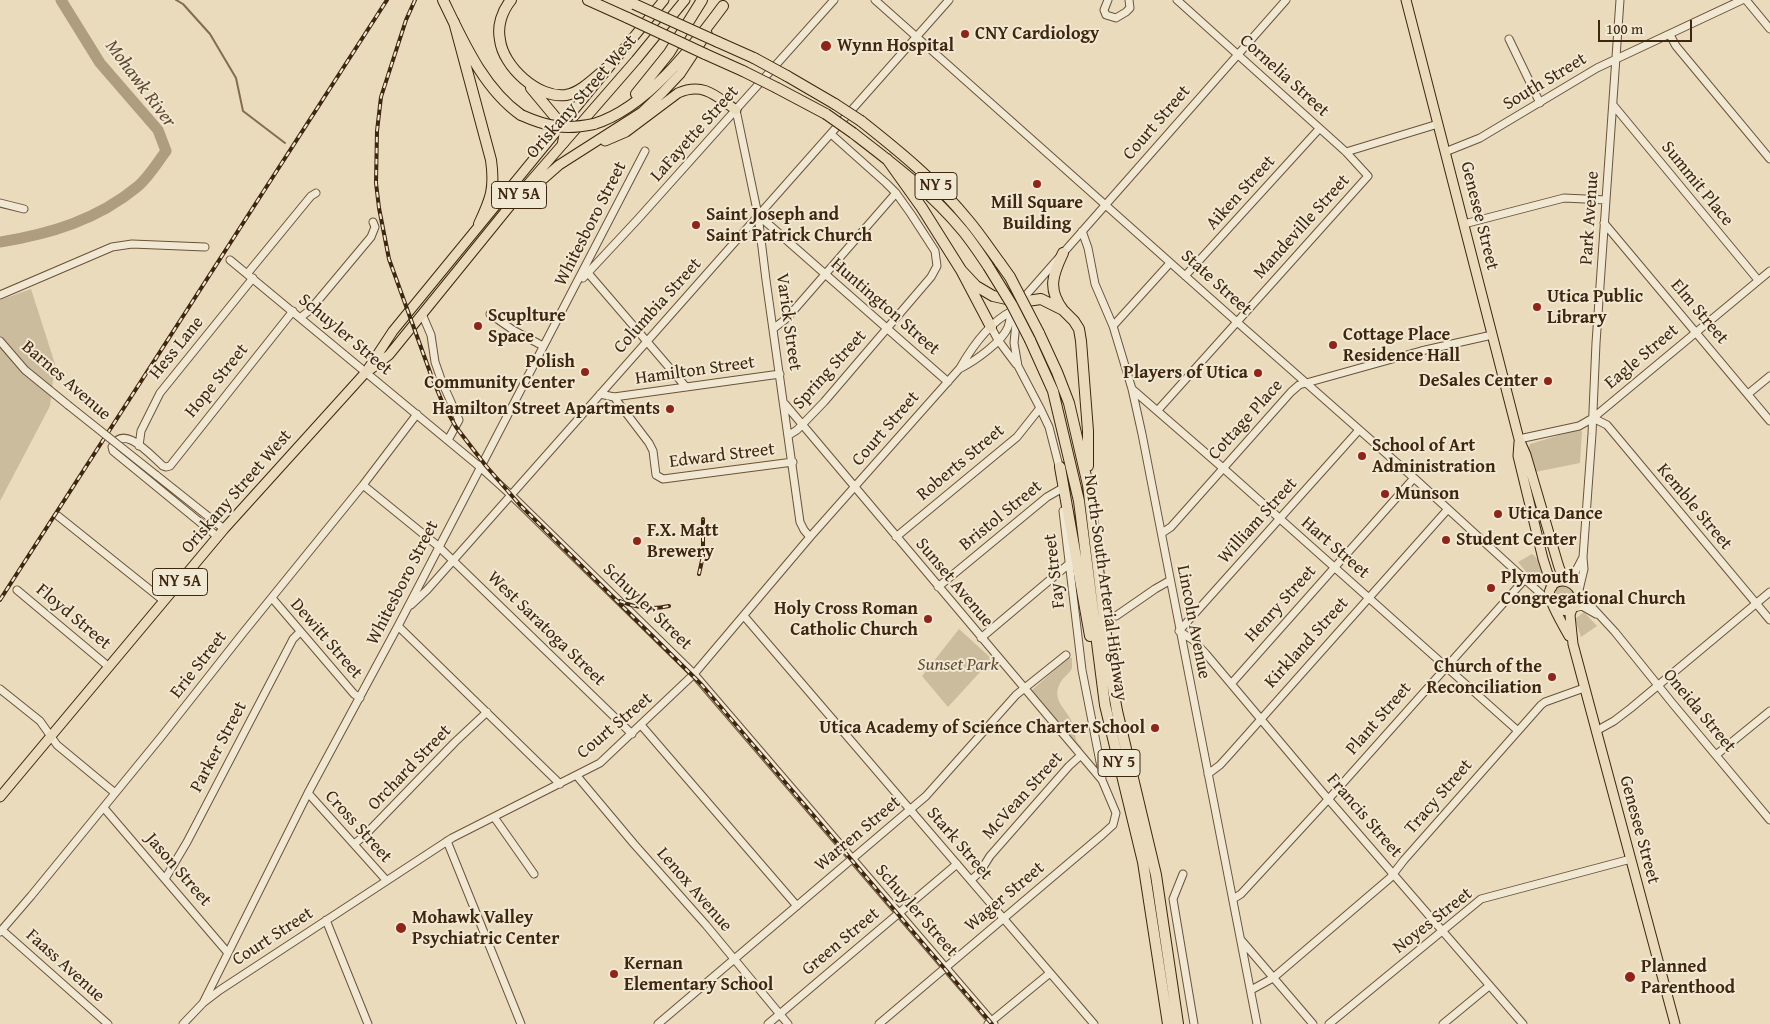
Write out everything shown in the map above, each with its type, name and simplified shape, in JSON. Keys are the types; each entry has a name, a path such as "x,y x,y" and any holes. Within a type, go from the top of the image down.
{"highway":[{"path":"443,0 482,73 498,95 511,108 522,115 540,123 556,127 578,127 614,117 648,91 677,64 725,3"},
{"path":"511,0 500,22 499,38 505,56 561,124 565,132 563,143"},
{"name":"North-South Arterial Highway","path":"588,0 778,88 826,114 854,133 887,159 946,213 988,266 1012,305 1053,391 1078,501 1105,705 1143,862 1168,1024"},
{"path":"594,124 616,110 644,85 673,47 702,0"},
{"name":"North-South Arterial Highway","path":"630,2 754,58 862,121 905,156 967,219 1000,263 1013,284 1039,333 1069,403 1088,485 1111,676 1117,711 1156,875 1178,1024"},
{"path":"454,22 494,177 488,206 479,224"},
{"path":"526,82 539,90 564,95 574,93 608,67"},
{"path":"887,159 922,208 962,270 991,327"},
{"path":"1063,253 1052,282 1058,304 1079,329 1088,431 1088,485"},
{"path":"962,270 976,286 985,292 1004,299 1020,302 1041,299 1063,310"},
{"path":"1060,467 1105,705"}],"main road":[{"name":"Oriskany Street West","path":"0,797 224,529 366,372 393,331 664,0"},
{"name":"Oriskany Street West","path":"366,372 389,355 505,212 685,0"},
{"name":"Genesee Street","path":"1406,0 1519,439 1526,455 1562,576 1569,581"},
{"path":"505,212 559,165 642,112 680,74 700,46 725,3"},
{"path":"590,145 605,142 626,132 678,93 685,90 712,92 736,110"},
{"name":"Genesee Street","path":"1519,439 1518,456 1551,588"},
{"path":"1569,581 1579,591 1579,601 1573,608 1564,611 1553,606 1549,594 1551,588 1558,582 1569,581"},
{"name":"Genesee Street","path":"1553,606 1573,644"},
{"name":"Genesee Street","path":"1573,608 1570,615 1573,644 1675,1024"}],"street":[{"name":"LaFayette Street","path":"576,285 834,0"},
{"name":"State Street","path":"876,0 1236,322 1414,478 1553,606"},
{"name":"Columbia Street","path":"406,608 427,590 949,0"},
{"path":"1108,0 1104,10 1106,15 1116,18 1130,8 1129,0"},
{"name":"Cornelia Street","path":"1177,0 1346,152 1368,176"},
{"name":"Court Street","path":"203,1004 220,990 447,841 600,763 632,734 694,674 810,537 960,368 969,352 1000,316 1012,311 1286,0"},
{"name":"Park Avenue","path":"1579,591 1584,569 1583,557 1596,343 1620,0"},
{"name":"South Street","path":"1445,152 1480,138 1598,68 1742,0"},
{"path":"1746,0 1770,29"},
{"path":"1670,35 1676,46 1770,159"},
{"path":"1509,40 1540,103"},
{"name":"Summit Place","path":"1614,106 1758,280"},
{"name":"Varick Street","path":"736,110 758,215 800,522 810,537"},
{"path":"1346,152 1438,124"},
{"name":"Aiken Street","path":"1185,276 1319,128"},
{"path":"773,328 787,318 896,193 831,134"},
{"name":"Whitesboro Street","path":"183,1024 203,1004 308,793 398,626 645,151"},
{"name":"Mandeville Street","path":"1158,410 1368,176"},
{"name":"Hess Lane","path":"139,446 141,431 160,393 311,196 316,193"},
{"name":"Spring Street","path":"789,435 802,425 887,329 931,277 937,266 935,251 896,193"},
{"path":"1464,224 1564,198 1606,200"},
{"path":"0,202 24,210"},
{"name":"Huntington Street","path":"758,215 948,382"},
{"path":"301,317 310,310 371,237 375,227 373,222"},
{"name":"Elm Street","path":"1604,223 1770,421"},
{"name":"Lincoln Avenue","path":"1082,232 1088,248 1095,284 1113,326 1132,389 1162,532 1169,581 1257,1024"},
{"path":"0,295 112,247 132,244 204,247"},
{"name":"Schuyler Street","path":"230,260 480,467 694,674 991,1023"},
{"path":"1113,326 1170,263"},
{"name":"Eagle Street","path":"1519,439 1579,426 1592,418 1770,271"},
{"path":"588,273 686,387"},
{"name":"Fay Street","path":"1018,366 1014,343 1015,318 1020,302"},
{"name":"Hope Street","path":"139,446 164,467 170,466 293,311"},
{"name":"Court Street","path":"960,368 972,362 998,340 1008,328 1012,311"},
{"path":"422,314 431,335 438,369 460,420 448,440"},
{"path":"490,314 513,330 543,346"},
{"name":"Fay Street","path":"991,327 998,340 1018,366 1040,408 1049,427 1060,467 1082,670 1102,780"},
{"name":"Cottage Place","path":"1162,532 1171,526 1298,385 1421,351 1492,335"},
{"name":"Barnes Avenue","path":"0,341 25,370 224,529"},
{"name":"Hamilton Street","path":"614,397 780,374"},
{"path":"1748,394 1770,376"},
{"name":"Hart Street","path":"1132,389 1158,410 1517,730"},
{"path":"600,394 614,397"},
{"name":"Edward Street","path":"614,397 649,443 653,452 657,475 662,479 793,462"},
{"name":"Sunset Avenue","path":"784,404 1102,780"},
{"name":"Roberts Street","path":"896,537 1017,437 1040,408"},
{"name":"Erie Street","path":"1,931 104,808 363,485 417,414"},
{"name":"Kemble Street","path":"1592,418 1607,426 1770,620"},
{"name":"William Street","path":"1179,631 1359,430"},
{"name":"Barnes Avenue","path":"139,446 131,439 124,437 115,441 112,448 113,452 218,537"},
{"name":"Henry Street","path":"1231,684 1414,478"},
{"name":"West Saratoga Street","path":"363,485 438,546 632,734"},
{"name":"Bristol Street","path":"938,587 1047,497 1061,488"},
{"name":"Kirkland Street","path":"1208,774 1230,754 1448,509"},
{"path":"58,516 164,601"},
{"name":"Park Avenue","path":"1569,581 1583,557"},
{"path":"981,638 1070,563"},
{"name":"Plant Street","path":"1233,899 1241,894 1328,799 1525,579"},
{"path":"1116,616 1169,581"},
{"path":"1535,589 1546,592 1551,588"},
{"name":"Floyd Street","path":"17,590 109,667"},
{"name":"Oneida Street","path":"1579,591 1770,820"},
{"path":"1596,731 1614,721 1770,592"},
{"name":"Dewitt Street","path":"272,598 354,694 360,698"},
{"name":"Oneida Street","path":"1573,608 1582,606 1605,620"},
{"name":"Stark Street","path":"744,616 971,880 1090,1023"},
{"path":"398,626 560,784"},
{"name":"Francis Street","path":"1179,631 1193,640 1206,654 1328,799 1523,1024"},
{"name":"Parker Street","path":"166,879 292,639 300,632"},
{"name":"Warren Street","path":"658,1024 909,810 932,789 1024,689 1066,655"},
{"name":"Tracy Street","path":"1251,990 1273,978 1394,874 1517,730 1545,702 1584,688"},
{"path":"0,689 40,721 57,745 116,793"},
{"path":"1716,755 1770,710"},
{"name":"Orchard Street","path":"354,844 487,712"},
{"path":"641,725 797,906"},
{"name":"McVean Street","path":"971,880 980,872 990,856 1069,766 1080,756"},
{"name":"Lenox Avenue","path":"577,776 788,1024"},
{"name":"Wager Street","path":"879,1024 1113,824 1116,813 1102,780"},
{"name":"Cross Street","path":"308,793 386,880"},
{"name":"Jason Street","path":"104,808 228,953"},
{"path":"494,817 534,874"},
{"path":"447,841 521,1024"},
{"name":"Noyes Street","path":"1329,1024 1480,899 1630,859"},
{"name":"Green Street","path":"768,1024 957,864"},
{"path":"1183,874 1173,899 1194,1024"},
{"path":"326,920 368,1024"},
{"name":"Faass Avenue","path":"1,931 108,1024"},
{"path":"1241,941 1313,1024"},
{"path":"991,1023 1050,973"},
{"path":"1443,1024 1490,986"}],"green space":[{"path":"31,289 55,364 50,406 0,501 0,300"},
{"path":"1577,430 1582,432 1580,463 1535,472 1528,448 1530,444"},
{"path":"1532,554 1542,567 1545,583 1536,584 1518,562"},
{"path":"1570,582 1579,601 1559,610 1551,589"},
{"path":"1584,612 1597,626 1581,637 1575,619"},
{"name":"Sunset Park","path":"959,629 992,659 948,707 922,676"},
{"path":"1068,658 1072,658 1072,668 1062,680 1057,693 1060,703 1073,725 1077,741 1082,747 1079,749 1031,691"}],"waterway":[{"name":"Mohawk River","path":"0,242 55,230 89,217 106,208 122,199 137,187 149,175 166,151 158,130 100,63 61,0"},
{"path":"176,0 183,4 210,34 236,78 243,111 285,143"}],"railway":[{"path":"0,600 387,0"},
{"path":"415,0 406,20 381,97 377,131 376,183 389,259 443,404 456,427 486,466 520,505 701,684 992,1024"},
{"path":"699,574 703,556 703,519"},
{"path":"620,601 644,608 669,606"}],"place":[{"name":"CNY Cardiology","path":"965,34"},
{"name":"Wynn Hospital","path":"826,46"},
{"name":"Mill Square Building","path":"1037,184"},
{"name":"Saint Joseph and Saint Patrick Church","path":"696,225"},
{"name":"Utica Public Library","path":"1537,307"},
{"name":"Scuplture Space","path":"478,326"},
{"name":"Cottage Place Residence Hall","path":"1333,345"},
{"name":"Polish Community Center","path":"585,372"},
{"name":"Players of Utica","path":"1258,373"},
{"name":"DeSales Center","path":"1548,381"},
{"name":"Hamilton Street Apartments","path":"670,409"},
{"name":"School of Art Administration","path":"1362,456"},
{"name":"Munson","path":"1385,494"},
{"name":"Utica Dance","path":"1498,514"},
{"name":"Student Center","path":"1446,540"},
{"name":"F.X. Matt Brewery","path":"637,541"},
{"name":"Plymouth Congregational Church","path":"1491,588"},
{"name":"Holy Cross Roman Catholic Church","path":"928,619"},
{"name":"Church of the Reconciliation","path":"1552,677"},
{"name":"Utica Academy of Science Charter School","path":"1155,728"},
{"name":"Mohawk Valley Psychiatric Center","path":"401,928"},
{"name":"Kernan Elementary School","path":"614,974"},
{"name":"Planned Parenthood","path":"1630,977"}]}
